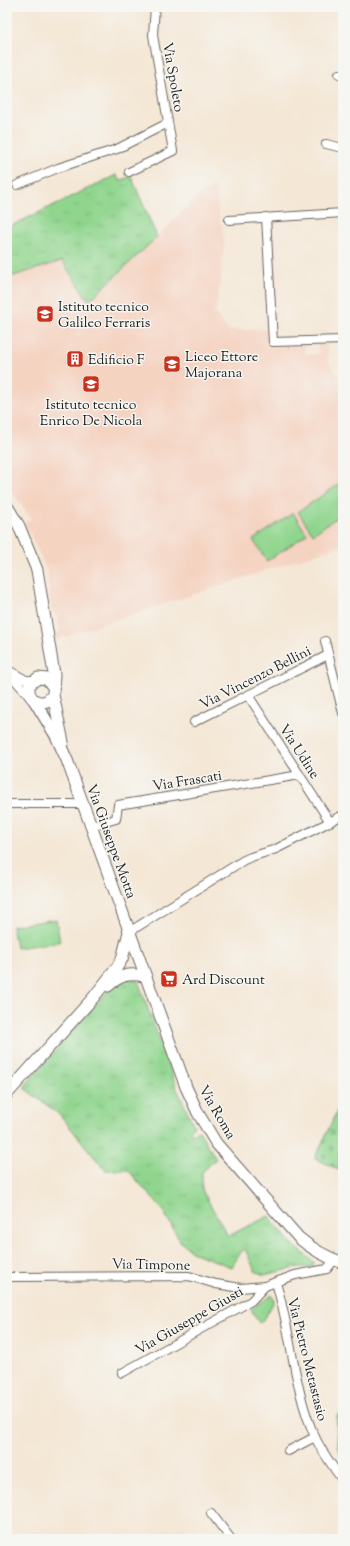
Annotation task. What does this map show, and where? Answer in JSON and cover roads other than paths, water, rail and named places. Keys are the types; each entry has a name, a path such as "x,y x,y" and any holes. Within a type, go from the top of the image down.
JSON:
{"main road":[{"path":"7,506 19,526 37,570 45,627 54,674 53,691 67,760"},
{"path":"45,627 46,664 43,672 35,679 29,688 32,699 56,736 67,760"},
{"path":"35,679 47,679 53,691"},
{"path":"32,699 43,702 47,701 53,691"},
{"name":"Via Giuseppe Motta","path":"67,760 129,932"},
{"path":"7,1094 93,998 122,959 129,932"},
{"name":"Via Roma","path":"129,932 186,1087 198,1113 216,1143 299,1238 313,1249 338,1261"},
{"path":"122,959 125,956 138,958"},
{"path":"93,998 138,958"},
{"path":"116,979 132,974 145,976"}],"street":[{"name":"Via Spoleto","path":"130,172 173,151 154,35 155,7"},
{"path":"16,185 58,168 117,149 168,123"},
{"path":"326,144 343,148"},
{"path":"229,220 343,213"},
{"path":"266,218 273,342 343,340"},
{"path":"325,640 343,713"},
{"name":"Via Vincenzo Bellini","path":"194,722 328,655"},
{"path":"7,670 26,680 35,679"},
{"path":"7,670 32,699"},
{"name":"Via Udine","path":"248,695 330,822"},
{"name":"Via Frascati","path":"91,826 116,819 118,805 300,775"},
{"path":"7,804 84,804"},
{"path":"129,932 244,860 276,849 343,815"},
{"name":"Via Timpone","path":"7,1277 189,1276 216,1284 241,1288 265,1286 295,1275 327,1269 338,1261"},
{"name":"Via Pietro Metastasio","path":"276,1283 298,1386 315,1437 343,1481"},
{"name":"Via Giuseppe Giusti","path":"122,1373 251,1301 265,1286"},
{"path":"288,1451 315,1437"},
{"path":"211,1513 231,1539"}],"place":[{"name":"Istituto tecnico Galileo Ferraris","path":"45,314"},
{"name":"Edificio F","path":"75,359"},
{"name":"Liceo Ettore Majorana","path":"172,364"},
{"name":"Istituto tecnico Enrico De Nicola","path":"91,384"},
{"name":"Ard Discount","path":"169,979"}]}
